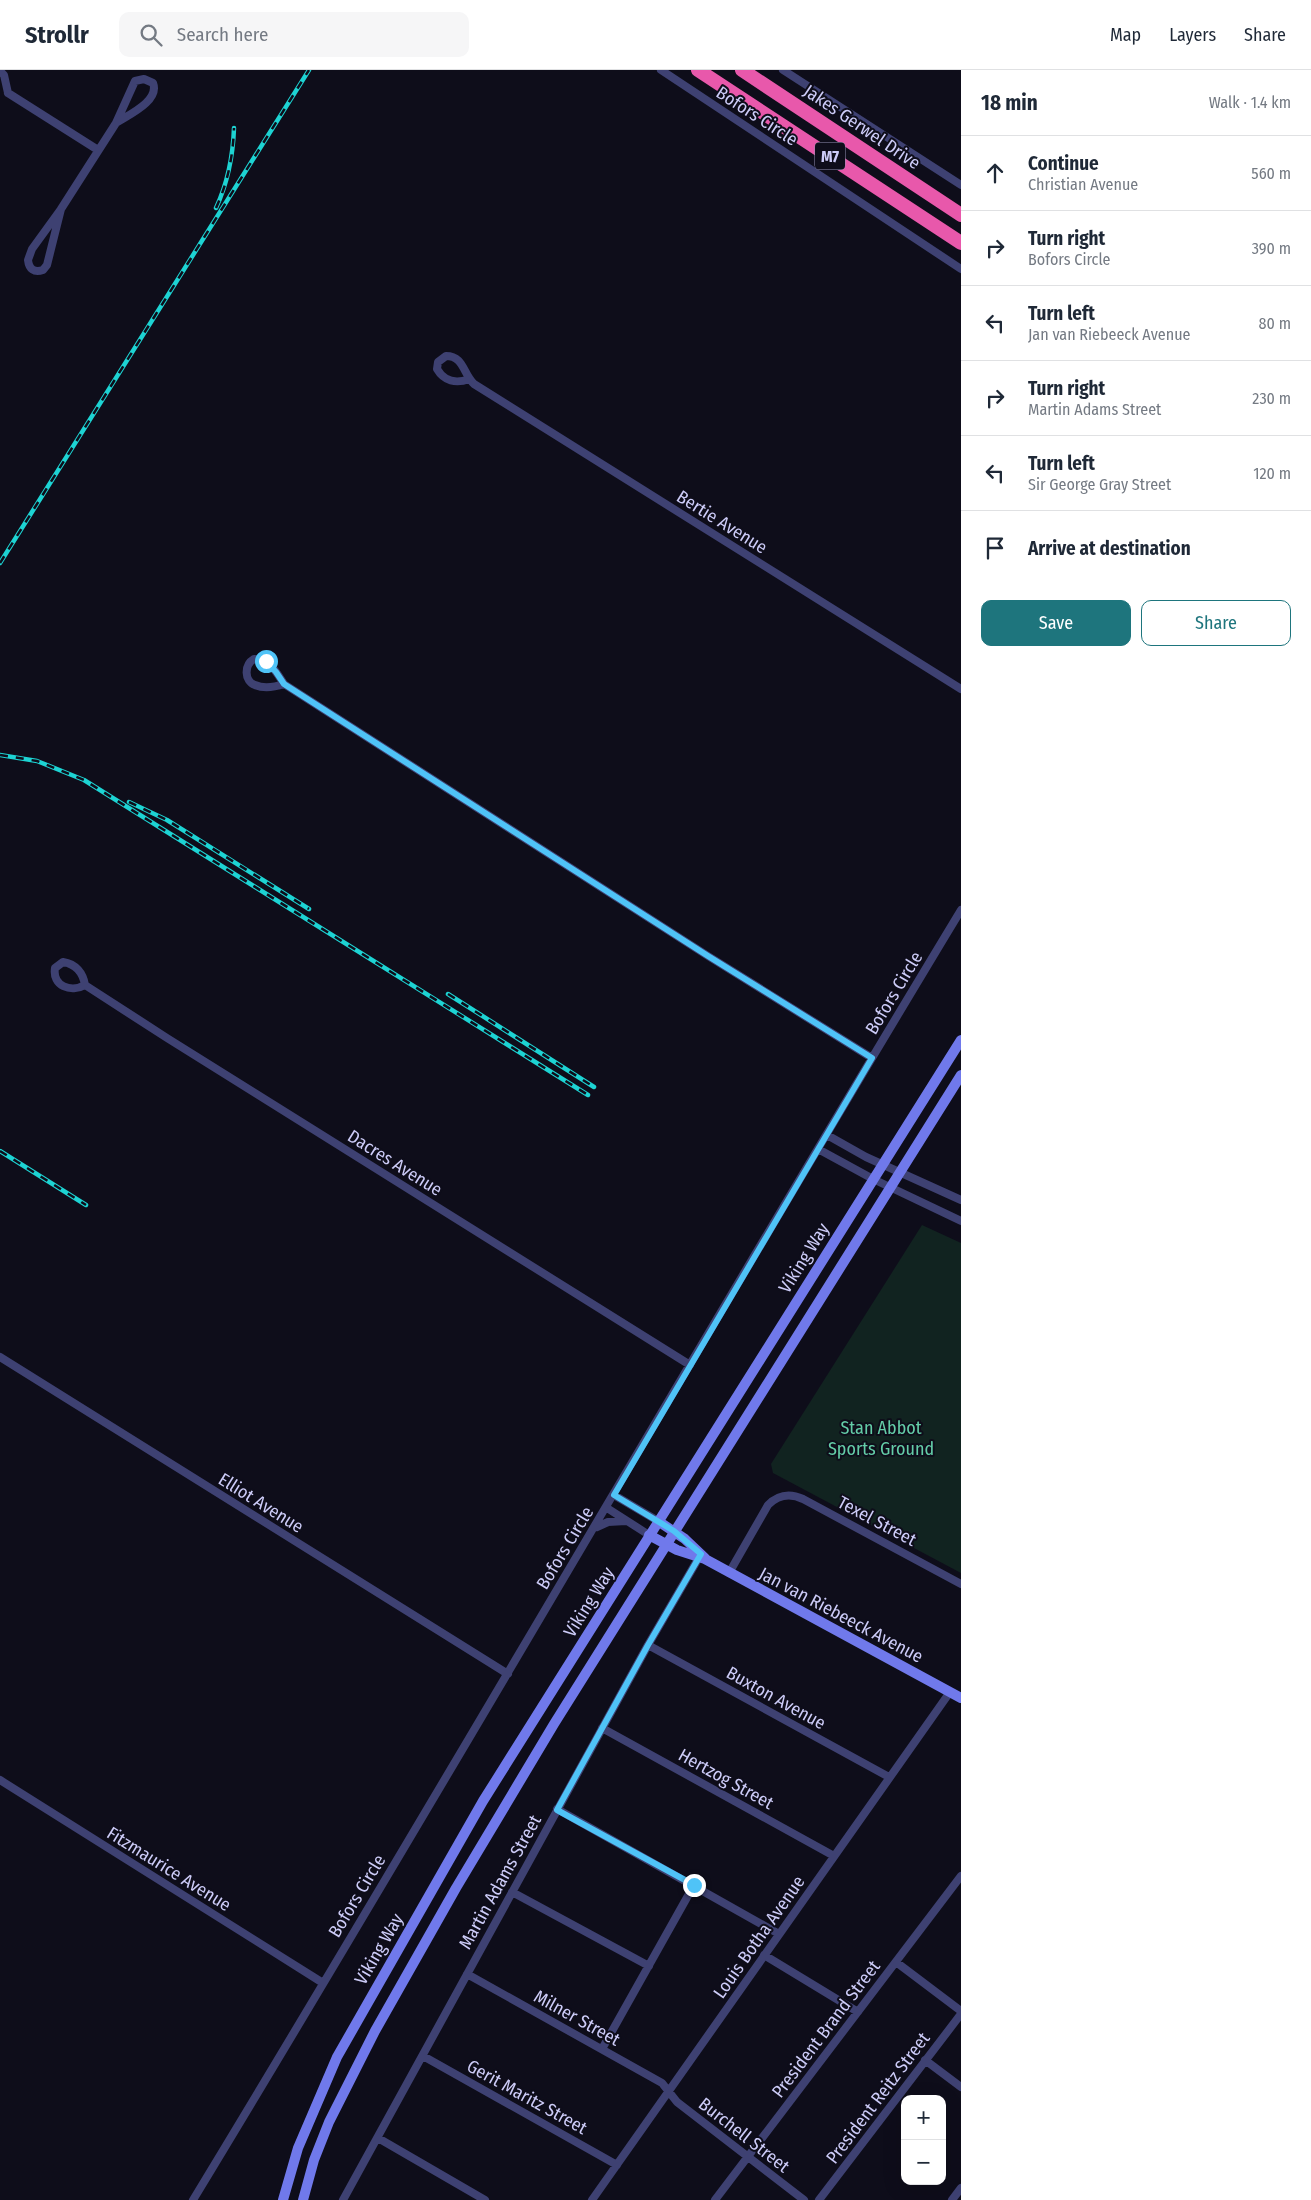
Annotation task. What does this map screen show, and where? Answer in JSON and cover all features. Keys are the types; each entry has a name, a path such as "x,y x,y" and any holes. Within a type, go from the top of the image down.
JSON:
{"highway":[{"name":"M7","path":"698,70 961,243"},
{"name":"Jakes Gerwel Drive","path":"742,70 961,215"}],"main road":[{"name":"Viking Way","path":"283,2200 298,2148 336,2057 483,1801 961,1040"},
{"name":"Viking Way","path":"303,2200 314,2160 328,2122 375,2031 456,1888 549,1732 961,1075"},
{"name":"Jan van Riebeeck Avenue","path":"658,1521 674,1531 702,1557"},
{"name":"Jan van Riebeeck Avenue","path":"650,1535 666,1544 702,1557 961,1698"}],"street":[{"name":"Bofors Circle","path":"661,70 961,269"},
{"path":"783,70 961,185"},
{"path":"0,71 4,75 4,95 98,150"},
{"path":"60,209 47,265 43,270 34,271 28,265 29,256 116,123 135,81 144,78 153,83 154,92 150,99 116,123"},
{"name":"Bertie Avenue","path":"469,379 961,689"},
{"path":"284,684 270,687 255,685 249,680 246,672 248,664 254,659 266,661 284,684 708,956 872,1058"},
{"name":"Bofors Circle","path":"193,2200 594,1530 872,1058 961,911"},
{"name":"Dacres Avenue","path":"85,985 174,1043 690,1365"},
{"path":"827,1134 882,1164 961,1200"},
{"path":"818,1150 890,1188 961,1221"},
{"name":"Elliot Avenue","path":"0,1357 508,1674"},
{"name":"Jan van Riebeeck Avenue","path":"614,1495 658,1521"},
{"name":"Texel Street","path":"729,1573 766,1508 776,1499 790,1495 803,1499 961,1584"},
{"name":"Jan van Riebeeck Avenue","path":"607,1508 650,1535"},
{"path":"594,1530 608,1522 628,1521"},
{"name":"Martin Adams Street","path":"343,2200 648,1645 702,1557"},
{"name":"Buxton Avenue","path":"648,1645 890,1778"},
{"name":"Louis Botha Avenue","path":"592,2200 950,1692"},
{"name":"Hertzog Street","path":"602,1728 834,1856"},
{"name":"Fitzmaurice Avenue","path":"0,1780 323,1983"},
{"path":"557,1810 779,1934"},
{"name":"President Brand Street","path":"715,2200 961,1876"},
{"path":"602,2049 694,1885"},
{"path":"512,1892 649,1966"},
{"path":"764,1955 858,2012"},
{"path":"896,1962 961,2012"},
{"name":"Milner Street","path":"467,1974 662,2083 668,2092"},
{"name":"President Reitz Street","path":"819,2200 961,2012"},
{"name":"Gerit Maritz Street","path":"423,2056 617,2164"},
{"path":"925,2060 961,2087"},
{"name":"Burchell Street","path":"668,2092 677,2102 804,2200"},
{"path":"378,2138 485,2200"},
{"path":"952,2200 961,2188"}],"green space":[{"name":"Stan Abbot Sports Ground","path":"922,1225 961,1243 961,1573 773,1473 771,1464"}],"railway":[{"path":"0,563 309,70"},
{"path":"216,208 229,169 234,128"},
{"path":"0,755 37,761 84,780 588,1095"},
{"path":"129,802 167,820 309,909"},
{"path":"448,994 594,1087"},
{"path":"0,1151 86,1205"}],"route":[{"path":"266,661 284,684 708,956 872,1058 614,1495 685,1538 701,1554 648,1645 557,1810 694,1885"}]}
